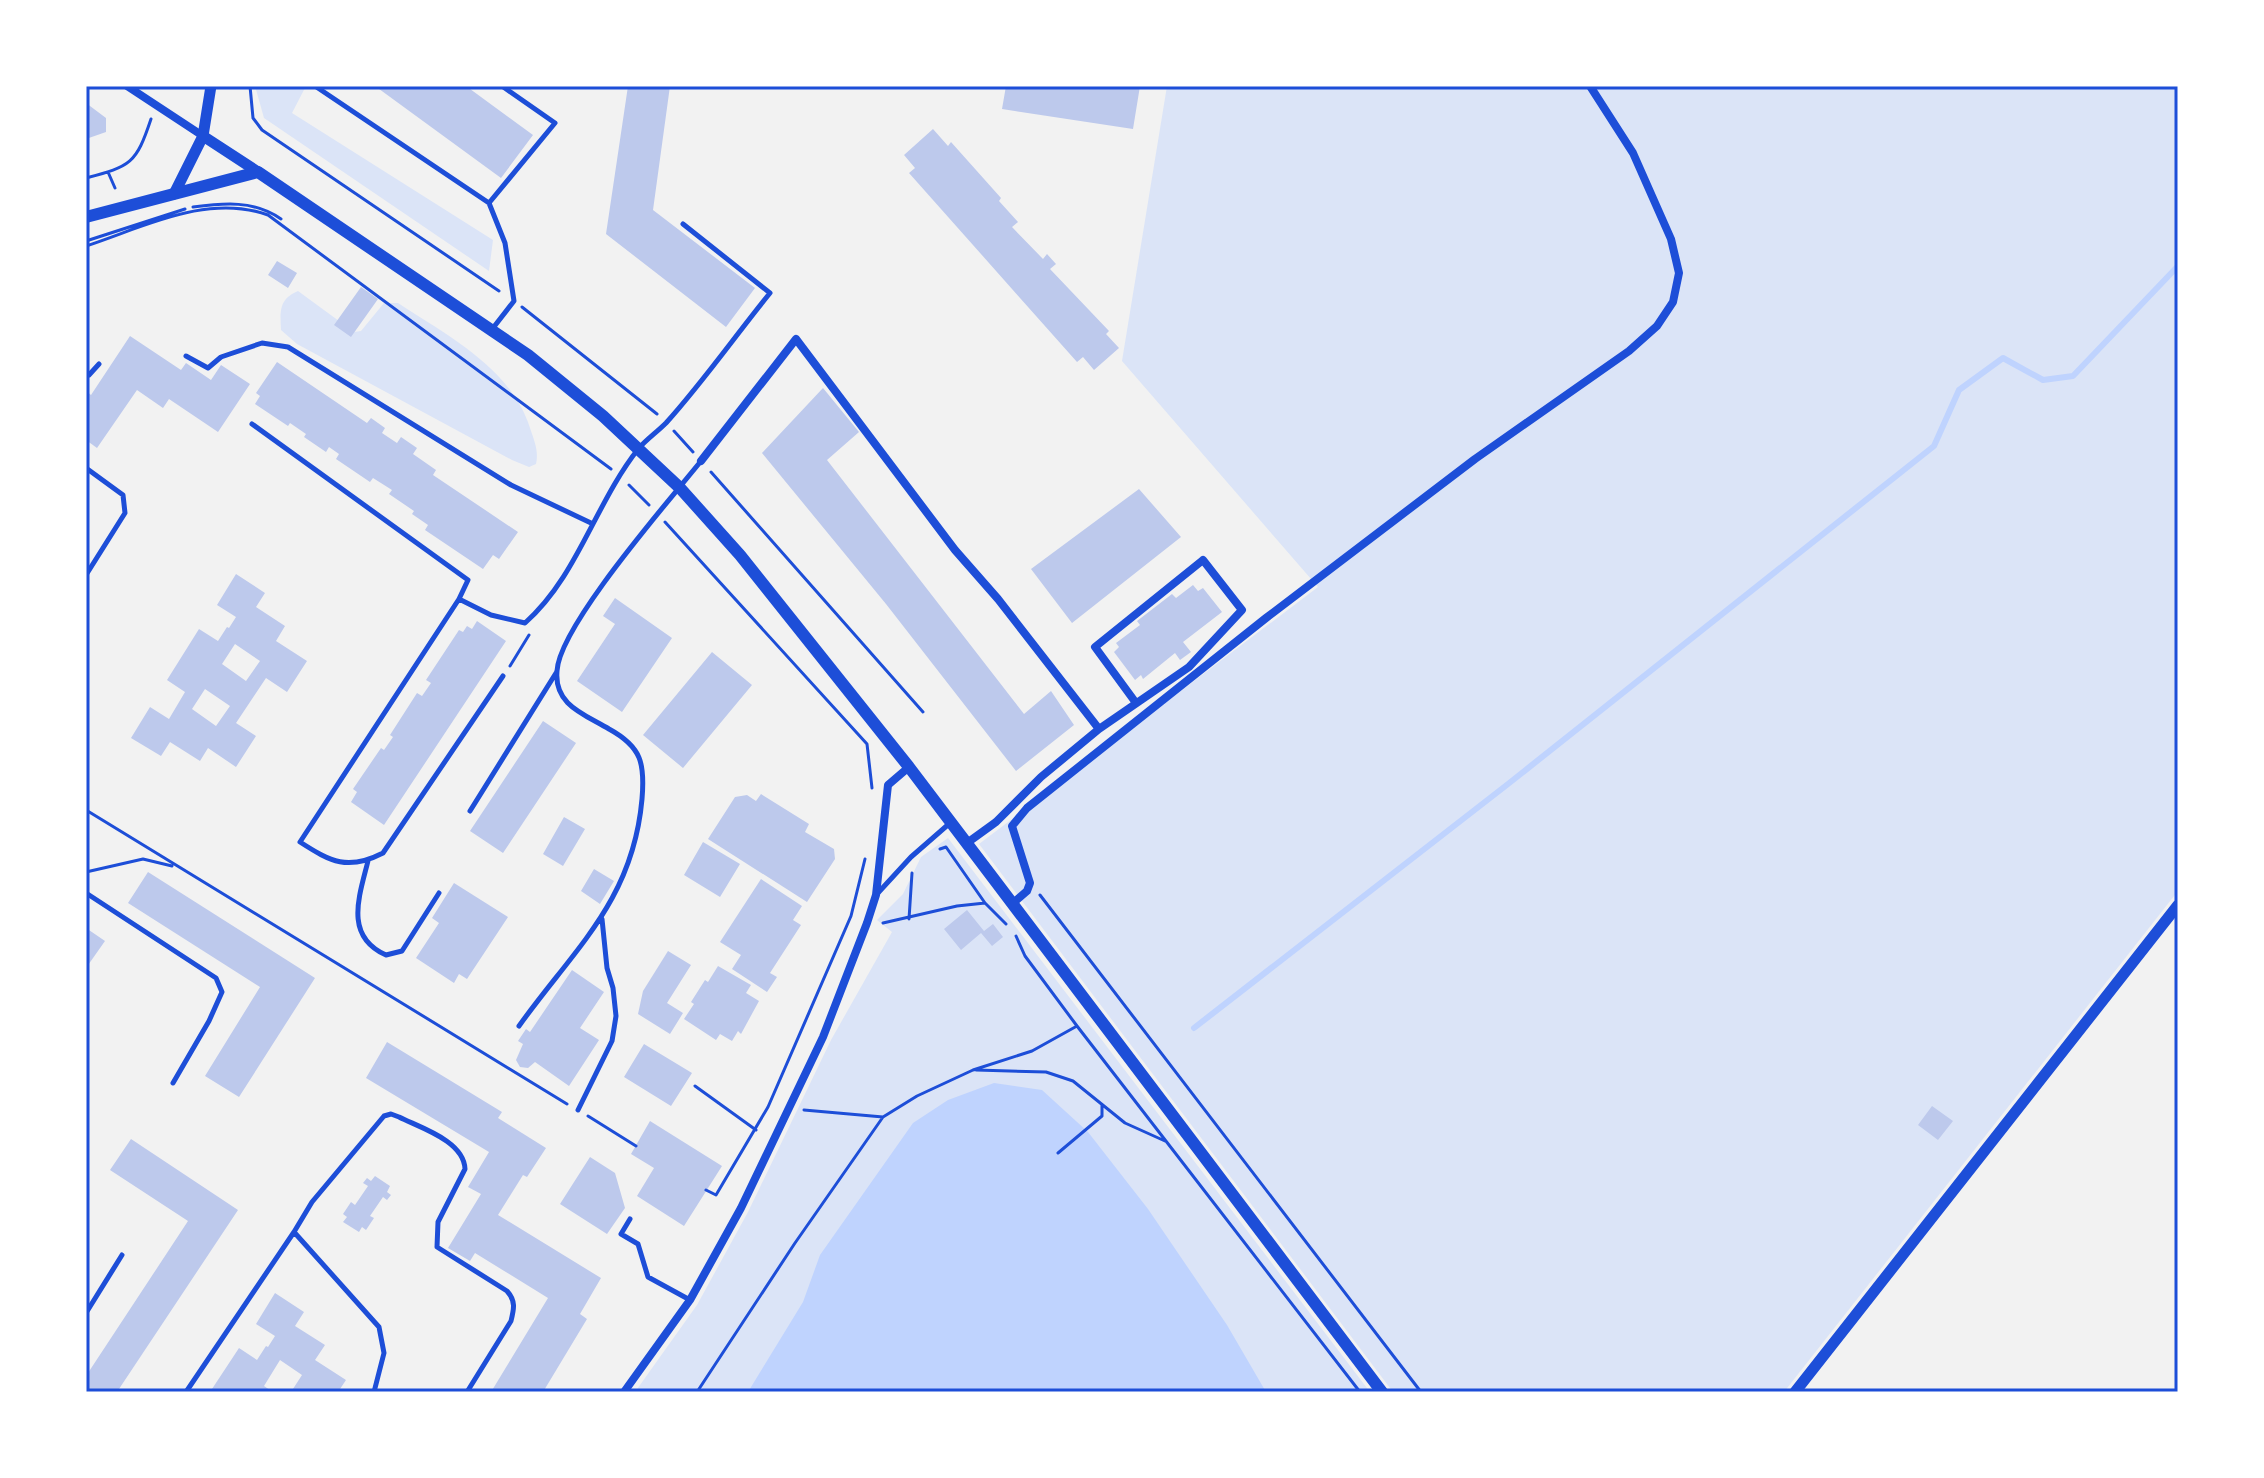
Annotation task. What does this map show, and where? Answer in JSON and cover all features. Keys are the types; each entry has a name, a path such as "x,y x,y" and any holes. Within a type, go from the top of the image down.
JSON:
{"main road":[{"path":"86,217 258,172 492,329 567,386 640,448 740,555 909,767 1382,1392"}],"street":[{"path":"127,86 258,172"},
{"path":"174,194 203,136 211,86"},
{"path":"1012,904 1027,891 1030,883 1012,826 1027,808 1278,608 1475,459 1629,351 1657,326 1673,302 1679,273 1671,239 1633,153 1590,86"},
{"path":"701,461 796,339 955,550 998,599 1099,729"},
{"path":"967,843 996,822 1041,777 1099,729 1189,667 1242,610 1203,560 1095,647 1136,703"},
{"path":"624,1392 690,1300 741,1208 823,1037 876,895 888,785 909,767"},
{"path":"1795,1392 2178,905"}],"lane":[{"path":"315,86 489,203 505,243 514,301 492,329"},
{"path":"489,203 555,123 502,86"},
{"path":"459,599 491,615 525,623 543,607 578,553 591,523 640,448 666,422 770,293 683,224"},
{"path":"186,356 208,368 221,357 262,343 288,347 511,485 591,523"},
{"path":"86,374 89,375 99,364"},
{"path":"252,424 468,580 459,599 300,842 330,861 368,861 383,853 503,676"},
{"path":"470,811 556,672 563,645 599,591 701,461"},
{"path":"86,468 123,495 125,513 86,575"},
{"path":"519,1026 602,918 619,886 640,821 643,769 634,746 612,730 575,711 563,700 557,688 556,672"},
{"path":"876,895 911,857 951,822"},
{"path":"368,861 357,907 361,934 371,948 386,955 402,951 439,893"},
{"path":"86,893 216,978 222,992 173,1083"},
{"path":"578,1110 612,1041 616,1016 602,918"},
{"path":"186,1392 312,1202 384,1116 391,1114 456,1148 464,1159 465,1169 438,1222 437,1247 507,1291 513,1298 511,1321 467,1392"},
{"path":"630,1219 621,1234 638,1244 648,1277 690,1300"},
{"path":"294,1232 379,1327 384,1353 374,1392"},
{"path":"86,1313 122,1255"}],"path":[{"path":"86,178 133,160 143,145 151,117"},
{"path":"108,172 115,188"},
{"path":"86,243 191,207 218,203 249,204 281,219"},
{"path":"86,243 219,206 251,209 268,215 621,477 867,744 873,794"},
{"path":"503,676 530,634"},
{"path":"86,810 636,1146"},
{"path":"933,852 946,847 985,903 1013,930 1025,956 1077,1026 1360,1392"},
{"path":"706,1190 716,1195 756,1130 851,916 867,849"},
{"path":"86,872 143,859 177,868"},
{"path":"909,919 912,875 916,866"},
{"path":"1030,883 1421,1392"},
{"path":"851,916 883,923 957,906 985,903"},
{"path":"697,1392 883,1117 917,1096 973,1070 1032,1051 1077,1026"},
{"path":"973,1070 1046,1072 1073,1081 1125,1123 1165,1141"},
{"path":"695,1086 756,1130"},
{"path":"1058,1153 1102,1116 1102,1104"},
{"path":"826,1112 883,1117"}],"shaded area":[{"path":"255,86 306,86 292,113 493,240 489,271 264,118"},
{"path":"1167,86 2178,86 2178,891 1784,1392 1393,1392 979,844 1318,587 1122,361"},
{"path":"298,291 354,332 361,331 384,303 398,303 457,341 493,371 521,407 536,446 536,464 529,467 512,460 297,344 281,330 281,317 284,302"},
{"path":"948,838 1370,1392 635,1392 697,1305 748,1212 831,1040 892,932 877,920 903,894 921,857"}],"water":[{"path":"994,1083 1042,1090 1088,1132 1148,1209 1227,1325 1266,1392 748,1392 803,1302 820,1255 913,1123 948,1100"}],"building":[{"path":"375,86 466,86 533,135 501,178"},
{"path":"628,86 670,86 653,210 755,288 726,327 606,234"},
{"path":"1006,86 1140,86 1133,129 1002,109"},
{"path":"86,103 106,118 106,132 86,139"},
{"path":"933,129 948,146 951,142 1001,198 999,201 1018,222 1012,227 1043,259 1047,254 1056,264 1050,269 1109,331 1106,334 1119,348 1094,370 1083,357 1077,362 909,173 915,168 904,155"},
{"path":"277,261 297,273 288,288 268,275"},
{"path":"361,287 378,299 351,337 334,325"},
{"path":"130,336 181,370 186,363 211,380 221,365 250,384 218,432 169,399 163,408 137,390 97,448 86,440 86,391 91,395"},
{"path":"277,362 367,423 371,418 385,428 382,433 397,443 401,437 417,448 413,454 436,470 433,475 518,532 499,559 493,555 483,569 425,530 428,525 389,494 392,490 373,478 370,482 336,459 339,454 329,447 326,452 290,423 288,426 255,404 260,396 256,393"},
{"path":"823,388 859,432 827,460 1024,714 1051,691 1074,725 1016,771 886,604 762,453"},
{"path":"1139,489 1181,537 1072,623 1031,569"},
{"path":"236,574 265,593 256,607 285,626 276,641 307,661 287,692 266,678 236,723 256,736 236,767 208,748 200,761 170,742 161,756 131,738 150,707 169,719 185,692 167,680 199,629 218,641 229,628 236,617 217,605","holes":["235,644 260,661 246,681 222,664","205,689 230,706 216,726 192,709"]},
{"path":"1193,585 1198,591 1203,588 1222,612 1183,642 1191,652 1180,660 1175,653 1143,679 1141,675 1135,680 1114,652 1119,647 1116,643 1140,625 1137,621 1172,594 1176,598"},
{"path":"615,598 672,638 622,712 577,681 615,624 603,616"},
{"path":"477,621 506,641 384,825 351,802 357,792 353,789 381,748 384,750 393,737 390,735 417,693 422,696 431,683 426,680 459,630 463,632 467,626 472,629"},
{"path":"712,652 752,685 683,768 643,735"},
{"path":"543,721 576,743 503,853 470,831"},
{"path":"761,794 809,824 805,832 834,849 835,859 807,902 708,839 735,797 747,795 756,801"},
{"path":"564,817 585,829 563,866 543,854"},
{"path":"703,842 740,864 720,897 684,875"},
{"path":"594,869 614,881 600,904 581,891"},
{"path":"148,872 315,978 239,1097 205,1076 260,987 128,903"},
{"path":"761,879 802,906 793,920 801,925 770,973 777,977 767,992 732,969 741,955 720,942"},
{"path":"454,883 508,917 467,979 459,974 454,983 416,958 439,923 432,918"},
{"path":"967,910 984,931 993,924 1003,937 992,946 981,933 961,950 944,929"},
{"path":"86,928 105,941 86,968"},
{"path":"668,951 691,965 667,1003 683,1013 670,1034 638,1014 643,991"},
{"path":"718,966 751,985 746,993 759,1001 741,1034 738,1031 732,1041 720,1034 716,1040 684,1019 705,980 708,982"},
{"path":"572,970 604,992 580,1028 599,1040 569,1086 535,1062 528,1068 520,1067 516,1060 523,1044 518,1041 526,1029 530,1032"},
{"path":"387,1042 502,1112 498,1118 546,1148 527,1177 523,1175 498,1215 601,1278 580,1314 587,1319 543,1392 491,1392 548,1298 475,1253 470,1261 448,1248 481,1194 468,1187 489,1152 366,1078"},
{"path":"644,1044 692,1073 671,1106 624,1077"},
{"path":"1932,1106 1953,1121 1938,1140 1918,1125"},
{"path":"650,1121 722,1166 684,1226 637,1196 654,1168 631,1154"},
{"path":"131,1139 238,1210 117,1392 86,1392 86,1376 188,1221 110,1170"},
{"path":"590,1157 615,1173 625,1208 607,1234 560,1204"},
{"path":"375,1176 390,1186 387,1192 391,1195 387,1200 383,1197 370,1216 374,1218 366,1230 362,1227 359,1232 343,1222 347,1217 343,1214 351,1202 355,1205 368,1186 363,1183 367,1178 371,1181"},
{"path":"275,1293 304,1312 295,1326 325,1345 315,1360 346,1380 338,1392 291,1392 302,1375 280,1360 264,1386 273,1392 210,1392 239,1348 257,1360 268,1347 275,1336 256,1324"}],"waterway":[{"path":"1194,1028 1934,446 1959,390 2003,358 2043,380 2073,376 2178,266"}]}
